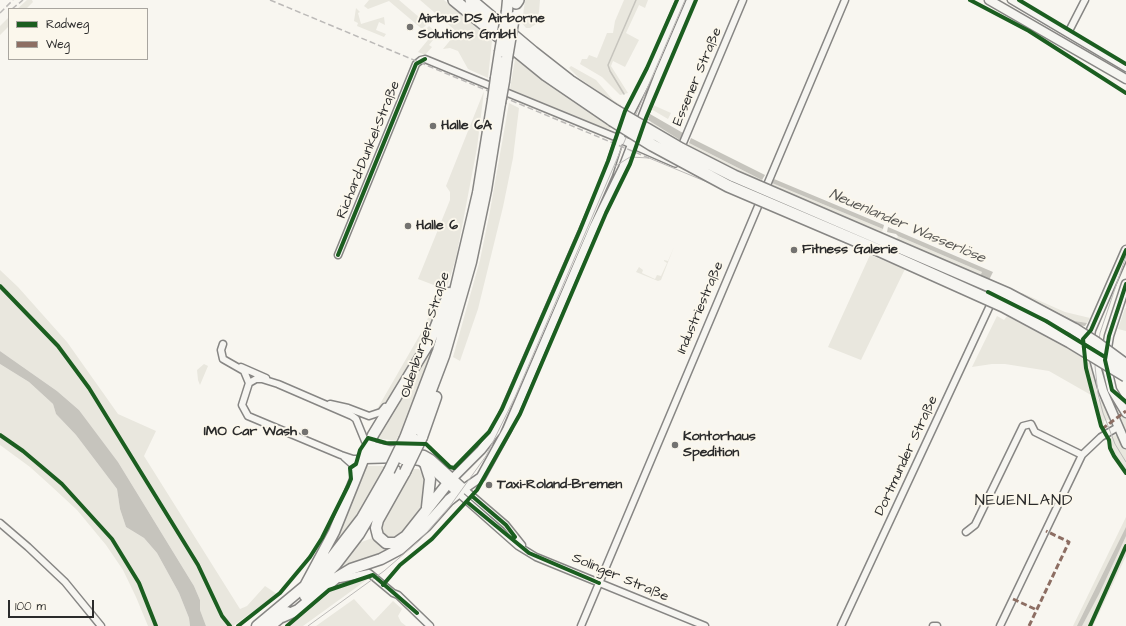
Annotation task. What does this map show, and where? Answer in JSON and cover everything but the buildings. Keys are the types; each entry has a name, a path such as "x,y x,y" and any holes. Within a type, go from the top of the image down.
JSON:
{"highway":[{"path":"454,0 546,75 614,115 734,176 1008,294 1064,323 1096,343 1126,365"},
{"path":"471,0 540,57 652,145 728,186 1003,306 1070,342 1126,376"},
{"name":"Oldenburger Straße","path":"413,437 458,280 478,193 496,102 510,14 515,1"},
{"name":"Oldenburger Straße","path":"270,626 307,595 348,550 370,518 397,472 450,355 450,336 471,262 481,215 496,102"},
{"path":"305,586 334,532 367,452 384,416 430,341 449,293 458,280"},
{"path":"413,437 378,520 376,528 378,536 386,543 396,543 401,541 451,481"},
{"path":"425,464 430,479 428,507"},
{"name":"Oldenburger Straße","path":"257,626 305,586 332,557 397,472"},
{"path":"282,617 298,610 336,578 352,569 381,559 400,549 426,526 449,500 461,491"}],"main road":[{"path":"451,481 482,450 496,431 608,174 626,119 649,75 681,0"},
{"path":"461,491 481,477 507,430 594,227 623,168 690,0"},
{"path":"989,0 1125,79"},
{"path":"1126,250 1091,330 1089,347 1103,391 1126,444"},
{"path":"1126,284 1109,336 1105,357 1106,372 1112,390 1126,414"},
{"path":"367,452 384,452 394,450 424,455 431,459 451,481"},
{"path":"367,452 420,461 451,481"},
{"name":"Solinger Straße","path":"451,481 461,491"}],"street":[{"name":"Essener Straße","path":"674,162 687,136 743,0"},
{"name":"Industriestraße","path":"581,626 844,0"},
{"path":"1068,33 1085,0"},
{"path":"1014,1 1126,68"},
{"name":"Richard-Dunkel-Straße","path":"338,255 416,64 421,60 425,59 620,139"},
{"path":"620,139 631,145 687,167 700,166 761,195 995,296 1046,321 1105,357"},
{"name":"Dortmunder Straße","path":"841,626 995,296"},
{"path":"223,344 221,350 223,359 235,366 244,371 249,383 242,405 248,416 353,459 367,452 359,426 352,416 327,404 235,366"},
{"path":"249,383 256,379 262,379 278,384"},
{"path":"327,404 348,408 369,416 381,412 394,394 402,388"},
{"path":"966,532 975,525 1023,426 1031,424 1034,432 1082,455"},
{"path":"1000,626 1082,455 1105,434 1118,427"},
{"path":"341,455 353,465 357,477"},
{"name":"Solinger Straße","path":"461,491 518,546 536,557 705,626"},
{"path":"0,523 60,578 101,626"},
{"path":"336,578 340,579 369,574 393,593 398,595 430,626"}],"shaded area":[{"path":"27,0 32,0 33,2 27,8 18,8"},
{"path":"369,0 399,0 427,24 422,29 389,1 368,9 364,6"},
{"path":"420,0 444,0 492,41 488,78 468,69 458,51 450,48 443,49 457,32"},
{"path":"525,0 540,0 536,24 530,28 526,28 522,23"},
{"path":"624,0 648,0 645,8 639,5 626,33 639,40 625,67 613,61 611,66 628,93 620,95 602,77 580,64 582,59 587,59 589,55 597,58 607,33 613,33 615,21"},
{"path":"356,8 360,12 358,13 361,24 384,17 385,25 379,22 376,30 386,34 384,37 357,26 358,23 354,21"},
{"path":"8,18 8,27 0,35 0,26"},
{"path":"429,26 438,34 429,45 432,47 425,55 418,52 432,35 426,29"},
{"path":"515,59 545,82 611,127 610,129 604,128 510,89"},
{"path":"571,66 596,80 613,100 621,105 620,107 579,78 569,68"},
{"path":"484,91 477,148 456,258 444,297 431,329 387,402 376,411 425,326 439,287 418,279 450,200 450,192 446,186"},
{"path":"509,103 519,108 513,158 503,207 478,309 460,361 453,357 480,260"},
{"path":"653,105 671,113 668,119 651,109"},
{"path":"650,114 683,133 680,140 648,120"},
{"path":"651,122 680,140 680,142 649,125"},
{"path":"691,138 765,175 762,180 689,143"},
{"path":"689,143 762,180 761,182 691,149 688,146"},
{"path":"774,179 884,225 883,229 772,183"},
{"path":"772,183 883,229 882,232 771,187"},
{"path":"888,227 993,272 989,280 978,280 982,272 896,234 887,232"},
{"path":"898,236 982,272 980,276 896,241"},
{"path":"674,247 661,280 658,281 636,272 639,267 643,270 642,273 655,279 657,275 661,276 667,263 664,260 668,261"},
{"path":"870,255 905,269 861,360 828,347"},
{"path":"0,270 18,287 67,342 118,414 156,431 144,456 240,609 247,606 265,586 277,594 233,626 206,626 200,610 200,600 194,586 118,462 79,410 57,391 0,351"},
{"path":"1017,293 1022,293 1065,312 1090,318 1087,323 1075,321"},
{"path":"1017,293 1075,321 1087,323 1085,326 1076,325"},
{"path":"1126,308 1126,331 1118,329"},
{"path":"997,316 1004,320 1007,316 1083,357 1091,395 1049,371 1005,364 972,367"},
{"path":"435,338 437,338 399,441 374,438"},
{"path":"0,351 57,391 79,410 118,462 194,586 200,600 200,610 206,626 190,626 189,618 179,593 157,553 144,538 126,527 120,509 117,489 76,435 56,414 53,404 29,382 0,364"},
{"path":"1087,362 1091,364 1094,372 1098,400 1103,400 1111,419 1104,421 1104,424 1102,425"},
{"path":"0,364 29,382 53,404 56,414 76,435 117,489 120,509 126,527 144,538 157,553 179,593 189,618 190,626 148,626 123,570 106,545 77,510 30,467 0,445"},
{"path":"204,364 208,366 200,385 197,370"},
{"path":"1100,372 1102,372 1108,390 1126,418 1126,437"},
{"path":"1116,435 1126,449 1126,471 1112,449 1109,437"},
{"path":"365,466 387,466 352,525 328,555 325,555"},
{"path":"412,469 419,469 424,478 426,496 422,510 396,538 388,537 382,532 381,527 383,520"},
{"path":"1126,517 1126,556 1093,626 1073,626"},
{"path":"1126,527 1126,536 1099,594 1082,626 1077,626"},
{"path":"375,537 403,543 336,575 334,573 359,543"},
{"path":"368,579 303,626 290,626 331,591"},
{"path":"354,599 374,621 393,601 402,609 398,616 401,622 406,626 316,626"}],"waterway":[{"name":"Neuenlander Wasserlöse","path":"624,94 608,65 636,0"}],"tram line":[{"path":"308,626 384,571 420,540 450,506 486,456 515,397 685,0"},
{"path":"614,167 630,157 649,158 1009,307 1095,356 1126,369"},
{"path":"1126,256 1100,333 1095,366 1098,394 1103,413 1115,444 1126,462"}],"railway":[{"path":"0,13 13,0"},
{"path":"13,8 23,0"},
{"path":"270,0 649,158"}],"marked path":[{"path":"1102,429 1126,411"},
{"path":"1029,626 1069,542 1046,531"},
{"path":"1013,599 1037,610"}],"cycle path":[{"path":"238,626 280,593 310,557 322,538 348,486 351,479 350,468 356,464 360,450 368,438 386,443 426,444 450,467 454,468 489,432 502,409 580,230 608,161 625,111 647,68 677,0"},
{"path":"383,585 400,565 432,539 477,490 520,414 606,213 630,164 646,118 696,0"},
{"path":"970,0 1029,31 1126,93"},
{"path":"1019,0 1126,64"},
{"path":"338,255 416,64 425,59"},
{"path":"1126,250 1091,330 1083,339 1086,368 1101,426 1109,440 1110,448 1114,456 1126,473"},
{"path":"1126,284 1109,336 1105,360 1112,390 1126,402"},
{"path":"0,286 58,346 89,388 198,565 222,616 230,626"},
{"path":"988,292 1046,321 1105,357"},
{"path":"0,435 23,451 62,484 112,539 139,583 156,626"},
{"path":"472,496 506,525 515,537"},
{"path":"467,502 529,553 599,583"},
{"path":"1090,626 1126,546"},
{"path":"287,626 329,590 373,575 417,613"}],"place":[{"name":"Airbus DS Airborne Solutions GmbH","path":"410,27"},
{"name":"Halle 6A","path":"433,126"},
{"name":"Halle 6","path":"408,226"},
{"name":"Fitness Galerie","path":"794,250"},
{"name":"IMO Car Wash","path":"305,432"},
{"name":"Kontorhaus Spedition","path":"675,445"},
{"name":"Taxi-Roland-Bremen","path":"489,485"}],"district":[{"name":"NEUENLAND","path":"1024,502"}]}
